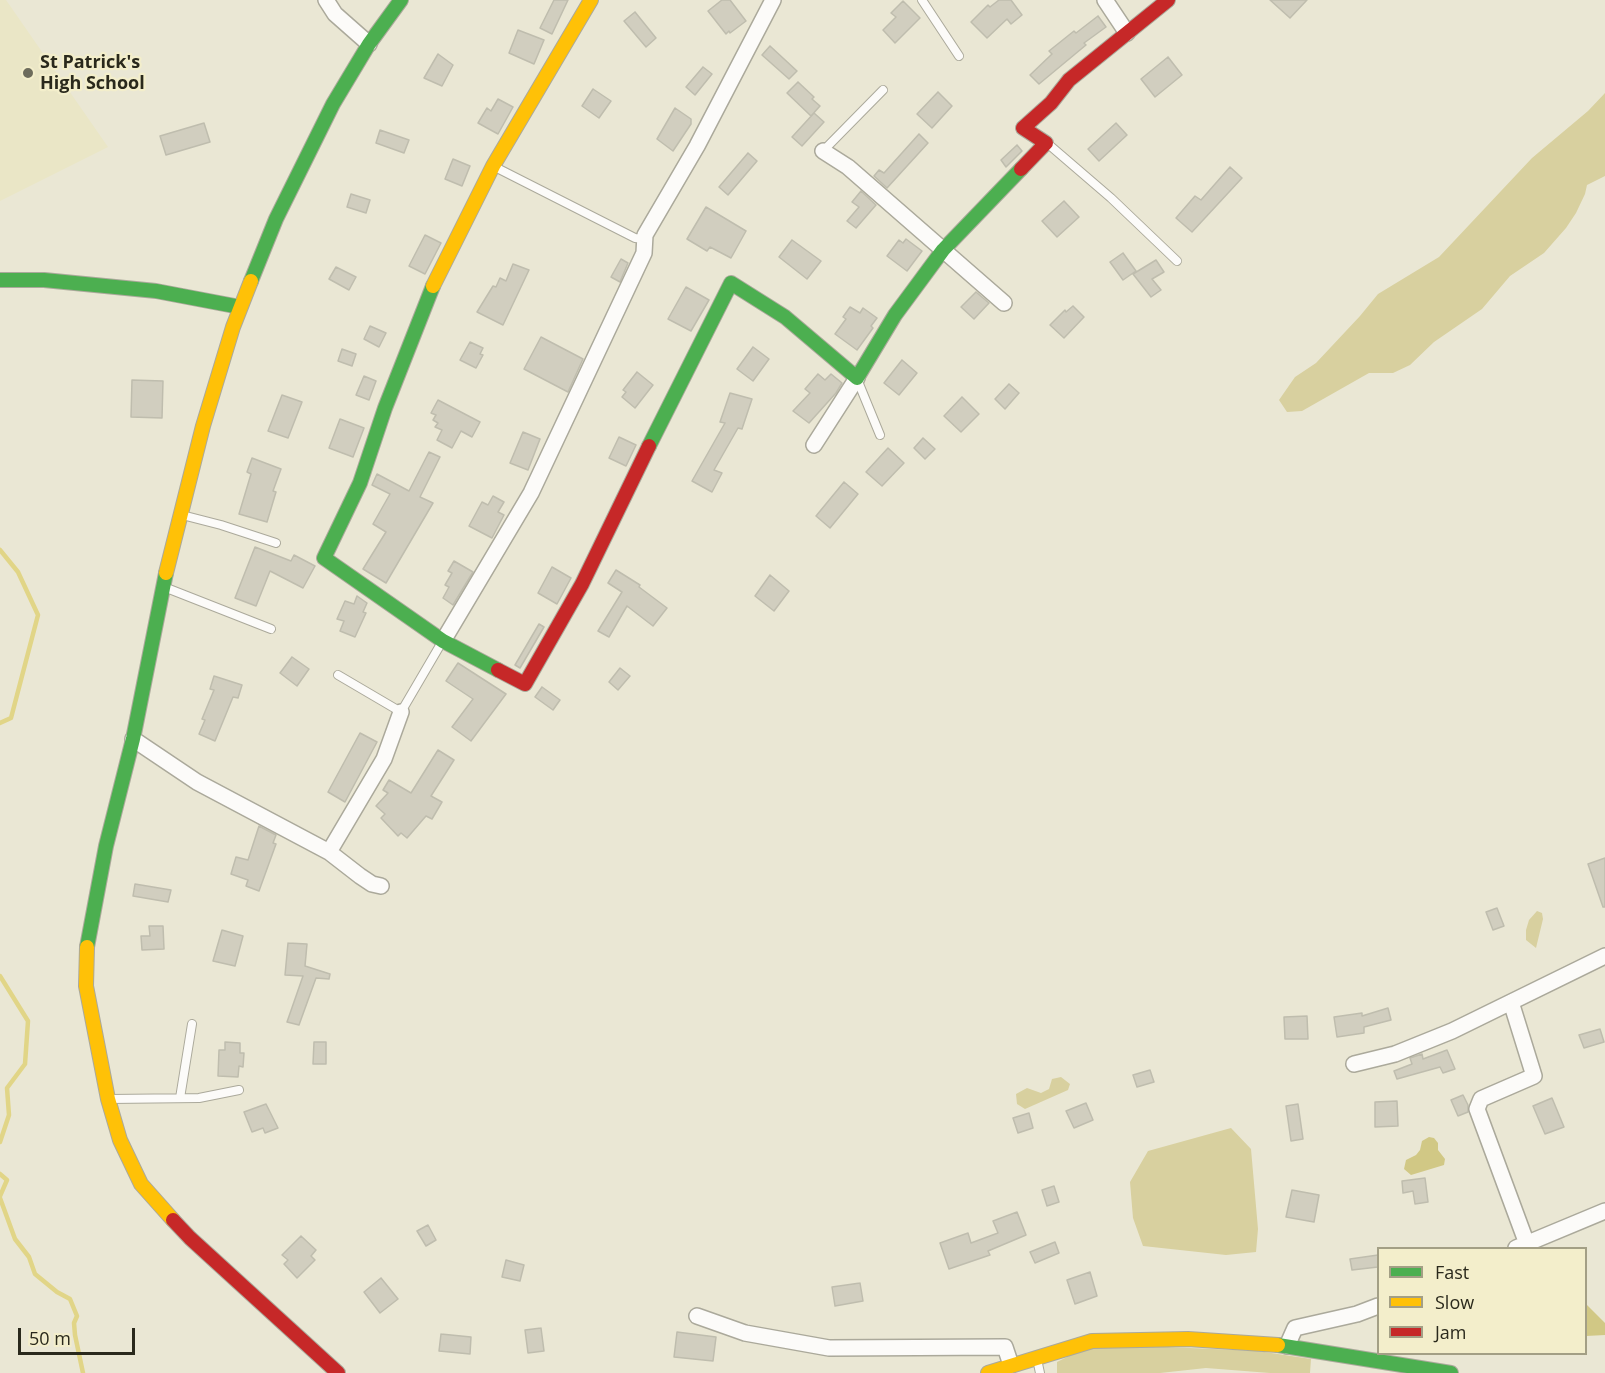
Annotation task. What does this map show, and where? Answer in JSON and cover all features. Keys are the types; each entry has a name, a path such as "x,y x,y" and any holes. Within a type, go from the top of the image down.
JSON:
{"street":[{"path":"326,0 335,14 369,44"},
{"path":"338,1373 190,1238 141,1184 120,1140 108,1099 86,986 87,949 106,846 133,739 163,586 203,426 240,307 276,219 333,104 369,44 401,0"},
{"path":"591,0 493,166 430,291 385,408 360,483 324,558 443,641 525,684 582,584 730,283 785,317 856,378"},
{"path":"443,641 531,493 644,253 645,235 697,146 773,0"},
{"path":"1105,0 1127,33"},
{"path":"814,445 895,315 943,250 1046,143 1023,128 1051,103 1069,80 1168,0"},
{"path":"823,151 848,167 1004,303"},
{"path":"0,280 44,280 145,289 240,307"},
{"path":"329,852 384,759 401,712"},
{"path":"133,739 197,782 329,852 372,884 381,886"},
{"path":"1354,1064 1404,1050 1452,1031 1605,956"},
{"path":"1511,1002 1534,1076 1481,1099 1477,1110 1522,1246 1605,1211"},
{"path":"1287,1346 1295,1328 1357,1314 1377,1306"},
{"path":"697,1316 745,1333 829,1348 1005,1347 1011,1365"},
{"path":"988,1373 1092,1341 1188,1339 1287,1346 1451,1373"}],"lane":[{"path":"922,0 959,56"},
{"path":"823,151 883,90"},
{"path":"1046,143 1111,198 1177,261"},
{"path":"493,166 635,238 645,238"},
{"path":"856,378 880,435"},
{"path":"182,515 276,543"},
{"path":"163,586 271,629"},
{"path":"338,675 401,712 443,641"},
{"path":"180,1098 192,1024"},
{"path":"108,1099 199,1098 239,1090"},
{"path":"1037,1358 1040,1373"}],"shaded area":[{"name":"St Patrick's High School","path":"0,0 6,0 108,147 0,201"},
{"path":"1605,93 1605,176 1587,185 1576,213 1544,253 1510,276 1482,309 1434,342 1410,365 1393,373 1369,373 1302,411 1287,412 1279,400 1295,377 1316,363 1378,294 1439,257 1532,158 1588,111"},
{"path":"1537,911 1542,913 1543,919 1536,948 1526,940 1526,930 1529,920"},
{"path":"1061,1077 1070,1084 1068,1090 1025,1109 1017,1104 1016,1094 1027,1088 1041,1093 1049,1089 1052,1079"},
{"path":"1231,1128 1251,1149 1258,1229 1256,1252 1226,1255 1143,1246 1133,1218 1130,1182 1148,1151"},
{"path":"1429,1137 1434,1138 1438,1143 1438,1150 1445,1159 1444,1165 1411,1175 1404,1169 1406,1160 1416,1155 1422,1141"},
{"path":"1587,1305 1605,1323 1605,1335 1587,1336"},
{"path":"1145,1346 1258,1351 1311,1359 1310,1373 1270,1373 1206,1368 1160,1373 1057,1373 1057,1362 1085,1348"}],"building":[{"path":"554,0 568,0 552,34 540,28"},
{"path":"722,0 730,0 746,21 726,34 708,11"},
{"path":"999,0 1011,0 1022,15 1011,24 1007,19 987,38 971,22 988,5 990,7"},
{"path":"1270,0 1307,0 1290,18"},
{"path":"903,1 920,18 895,43 883,30 896,17 891,13"},
{"path":"635,12 656,38 646,47 624,21"},
{"path":"1098,16 1106,27 1084,43 1086,45 1039,84 1030,75 1052,54 1049,51"},
{"path":"518,30 544,40 534,64 509,53"},
{"path":"770,46 797,71 789,79 762,55"},
{"path":"438,54 453,65 442,86 424,78"},
{"path":"1168,57 1182,75 1155,97 1141,79"},
{"path":"703,67 712,74 695,95 686,87"},
{"path":"798,82 820,106 811,116 787,93"},
{"path":"593,89 611,101 599,118 582,106"},
{"path":"938,92 952,106 932,128 917,114"},
{"path":"498,99 513,107 498,134 478,123 487,108 491,111"},
{"path":"675,108 691,119 691,124 673,151 657,139"},
{"path":"814,113 824,122 802,146 792,137"},
{"path":"204,123 210,142 166,155 160,136"},
{"path":"1116,123 1127,135 1099,161 1088,149"},
{"path":"380,130 409,140 404,153 376,143"},
{"path":"919,134 928,143 887,188 874,176 879,170 884,173"},
{"path":"1017,145 1022,151 1006,167 1001,160"},
{"path":"748,153 757,161 728,195 719,187"},
{"path":"453,159 470,166 462,186 445,179"},
{"path":"1230,167 1242,178 1192,232 1176,218 1195,196 1201,200"},
{"path":"861,191 876,205 856,228 847,221 859,207 852,202"},
{"path":"351,194 370,200 366,213 347,207"},
{"path":"1064,201 1079,217 1057,237 1042,221"},
{"path":"706,207 746,231 731,258 710,247 707,251 687,239"},
{"path":"425,235 441,243 425,274 409,266"},
{"path":"906,239 922,251 907,271 887,256 899,240 903,243"},
{"path":"792,240 821,261 807,279 779,257"},
{"path":"1123,253 1136,271 1123,280 1110,262"},
{"path":"621,259 628,263 620,282 611,277"},
{"path":"1156,260 1164,272 1152,279 1161,290 1151,297 1133,274"},
{"path":"513,264 529,270 503,325 477,312 500,278 506,281"},
{"path":"336,267 356,277 349,290 329,279"},
{"path":"686,287 709,300 691,331 668,319"},
{"path":"976,292 989,303 974,319 961,307"},
{"path":"1073,306 1084,317 1064,338 1050,325 1065,310 1066,312"},
{"path":"850,307 860,313 863,308 877,318 871,326 873,328 857,350 835,334 846,319 843,317"},
{"path":"370,326 386,333 379,347 364,339"},
{"path":"541,337 583,359 568,392 524,369"},
{"path":"470,342 483,348 480,354 483,355 476,368 460,360"},
{"path":"753,347 769,359 753,381 737,369"},
{"path":"342,349 356,354 352,366 338,361"},
{"path":"902,360 917,373 899,395 884,383"},
{"path":"637,372 653,385 635,408 622,397 626,392 623,390"},
{"path":"818,374 825,380 831,374 842,383 809,423 793,411 810,393 805,389"},
{"path":"364,376 376,381 369,400 356,395"},
{"path":"132,380 163,381 162,418 131,417"},
{"path":"1009,384 1019,393 1005,409 995,399"},
{"path":"730,393 752,399 742,429 738,428 714,470 722,473 712,492 692,481 725,423 720,422"},
{"path":"282,395 302,402 288,438 268,431"},
{"path":"962,397 979,414 961,432 944,416"},
{"path":"438,400 480,422 472,437 461,431 452,448 437,440 442,430 435,427 438,423 433,420 436,415 431,413"},
{"path":"340,419 364,428 353,457 329,448"},
{"path":"523,432 540,439 528,470 510,463"},
{"path":"619,437 636,445 626,466 609,458"},
{"path":"923,438 935,449 925,459 914,448"},
{"path":"888,448 904,463 882,486 866,472"},
{"path":"429,452 440,457 420,497 433,503 386,583 363,569 386,532 373,524 390,494 372,485 377,474 409,491"},
{"path":"252,458 281,469 273,491 276,492 267,522 239,514 251,474 247,472"},
{"path":"844,482 858,494 830,528 816,516"},
{"path":"493,496 504,502 498,512 504,515 492,538 469,526 482,502 488,505"},
{"path":"255,547 291,561 294,555 315,566 303,588 270,571 256,606 235,598"},
{"path":"454,561 473,572 453,605 443,598 449,587 445,585 452,573 448,571"},
{"path":"552,567 571,578 557,604 538,593"},
{"path":"616,570 640,585 639,587 667,608 653,626 627,606 609,637 598,631 622,592 608,583"},
{"path":"770,575 789,591 774,611 755,596"},
{"path":"357,596 367,603 363,612 366,613 355,637 340,631 344,621 337,619 345,601 354,604"},
{"path":"539,624 544,627 520,668 515,665"},
{"path":"292,657 309,669 297,686 280,673"},
{"path":"458,663 506,694 471,741 452,727 473,699 446,681"},
{"path":"620,668 630,676 618,690 609,682"},
{"path":"214,676 242,685 238,698 233,697 215,741 199,734 205,720 202,719 214,690 210,689"},
{"path":"542,687 560,700 553,710 535,697"},
{"path":"360,733 377,742 345,802 328,792"},
{"path":"438,750 454,760 431,796 442,802 432,819 426,816 407,838 401,833 398,836 381,818 385,814 376,806 388,793 383,790 389,780 411,793"},
{"path":"259,826 276,835 273,843 276,844 259,891 246,886 248,880 231,874 236,857 248,860"},
{"path":"1605,858 1605,907 1603,907 1588,864"},
{"path":"135,884 171,890 168,902 133,896"},
{"path":"1497,908 1504,926 1493,930 1486,912"},
{"path":"149,926 163,926 164,949 142,950 141,936 150,936"},
{"path":"222,930 243,936 235,966 213,961"},
{"path":"288,943 307,944 305,966 330,974 329,979 316,978 299,1025 287,1022 303,976 285,975"},
{"path":"1388,1008 1391,1020 1364,1027 1364,1033 1337,1037 1334,1017 1362,1013 1362,1016"},
{"path":"1307,1016 1308,1039 1285,1039 1284,1017"},
{"path":"1600,1029 1604,1042 1584,1048 1579,1035"},
{"path":"225,1042 240,1043 240,1053 244,1053 243,1067 239,1066 238,1077 218,1076 219,1050 225,1050"},
{"path":"314,1042 326,1042 326,1064 313,1064"},
{"path":"1447,1050 1455,1069 1443,1073 1440,1067 1397,1079 1394,1071 1412,1064 1410,1058 1422,1054 1423,1059"},
{"path":"1150,1070 1154,1082 1137,1087 1133,1075"},
{"path":"1463,1095 1468,1105 1468,1112 1458,1116 1451,1100"},
{"path":"1552,1098 1564,1127 1545,1134 1533,1106"},
{"path":"1397,1101 1398,1126 1375,1127 1375,1102"},
{"path":"1086,1103 1093,1120 1074,1128 1066,1111"},
{"path":"266,1104 278,1128 265,1133 263,1128 252,1132 244,1112"},
{"path":"1298,1104 1303,1139 1291,1141 1286,1106"},
{"path":"1029,1113 1033,1128 1018,1133 1013,1118"},
{"path":"1425,1178 1428,1202 1415,1204 1413,1191 1403,1193 1402,1181"},
{"path":"1054,1186 1059,1202 1047,1206 1042,1190"},
{"path":"1292,1190 1319,1195 1314,1222 1286,1217"},
{"path":"1017,1212 1026,1235 988,1251 990,1255 949,1269 940,1243 968,1233 971,1243 998,1233 993,1221"},
{"path":"428,1225 436,1240 426,1246 417,1231"},
{"path":"301,1236 316,1250 311,1256 315,1260 297,1278 284,1264 288,1260 282,1255"},
{"path":"1055,1242 1059,1253 1035,1263 1030,1252"},
{"path":"1377,1255 1377,1267 1352,1270 1350,1259"},
{"path":"506,1260 524,1265 520,1281 502,1277"},
{"path":"1090,1272 1097,1296 1075,1304 1067,1280"},
{"path":"381,1278 398,1299 380,1313 364,1292"},
{"path":"860,1283 863,1301 835,1306 832,1287"},
{"path":"541,1328 544,1351 528,1353 525,1330"},
{"path":"677,1332 716,1337 713,1361 674,1357"},
{"path":"441,1334 471,1337 470,1354 439,1351"}],"waterway":[{"path":"0,550 18,572 38,615 11,718 0,723"},
{"path":"0,976 28,1021 25,1064 7,1088 9,1115 0,1142"},
{"path":"0,1174 7,1180 0,1196"},
{"path":"0,1198 15,1239 29,1257 35,1274 57,1292 70,1299 77,1316 74,1323 75,1335 83,1373"}],"traffic: fast":[{"path":"251,281 276,219 333,104 369,44 401,0"},
{"path":"649,446 731,283 785,317 857,378 895,315 943,250 1021,169"},
{"path":"0,280 44,280 156,291 240,307"},
{"path":"433,286 385,408 360,483 324,558 443,641 498,670"},
{"path":"87,947 106,846 133,739 166,573"},
{"path":"1278,1345 1451,1373"}],"traffic: slow":[{"path":"433,286 493,166 591,0"},
{"path":"166,573 203,426 233,327 251,281"},
{"path":"87,947 86,986 108,1099 120,1140 141,1184 173,1220"},
{"path":"988,1373 1092,1341 1188,1339 1278,1345"}],"traffic: jam":[{"path":"1021,169 1046,143 1023,128 1051,103 1069,80 1168,0"},
{"path":"498,670 525,684 582,584 649,446"},
{"path":"173,1220 338,1373"}],"place":[{"name":"St Patrick's High School","path":"28,73"}]}
